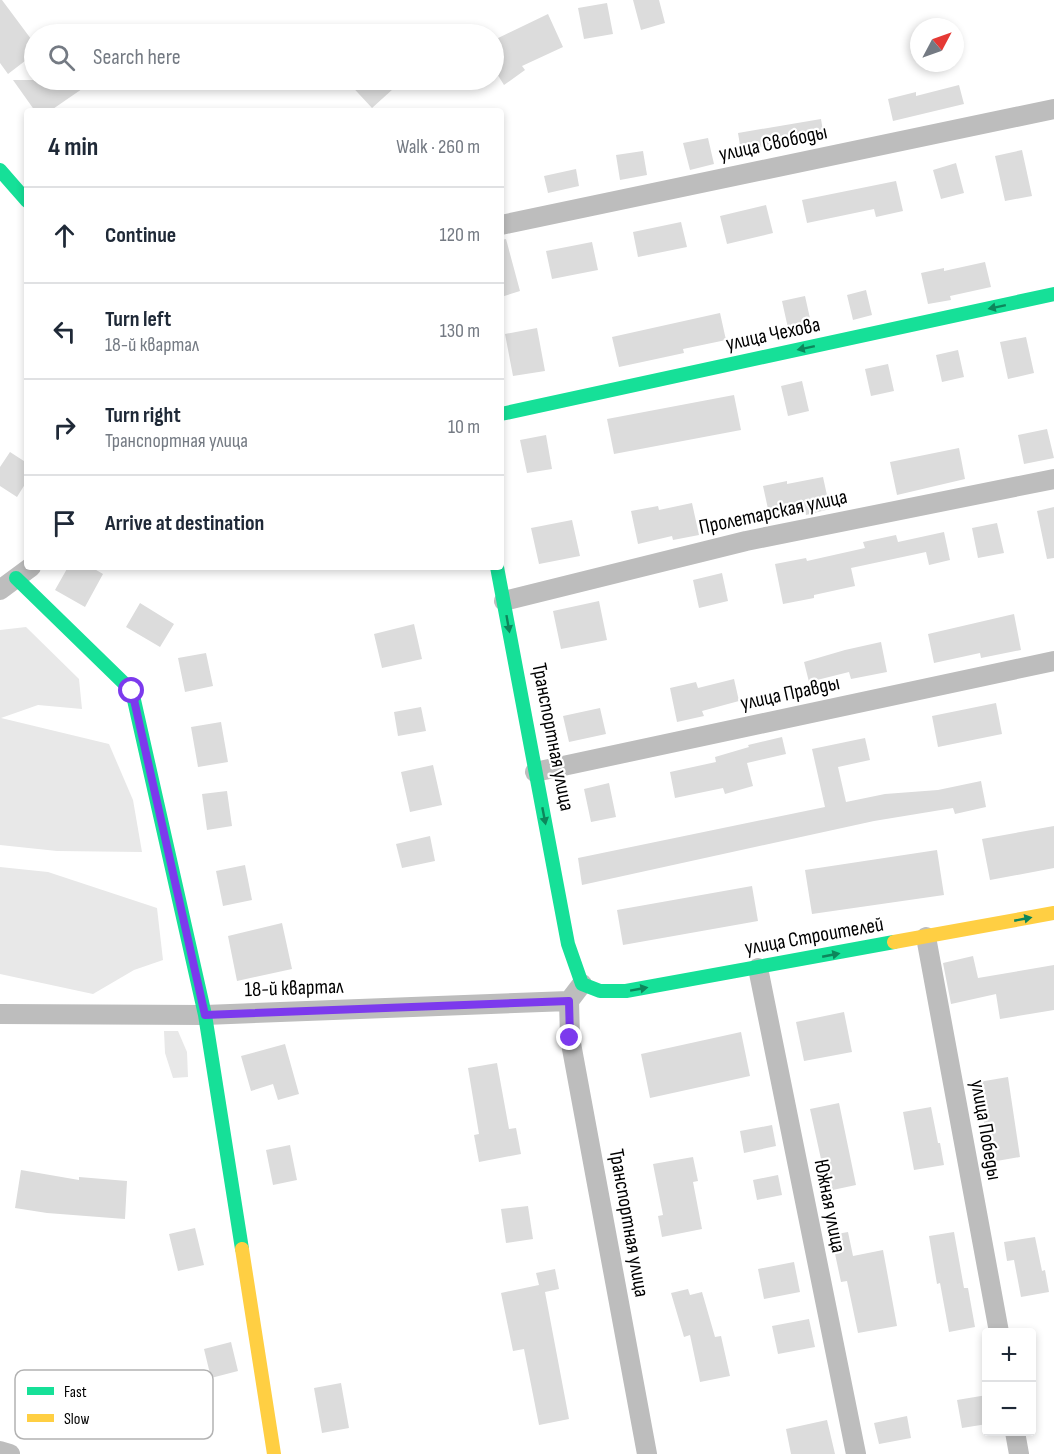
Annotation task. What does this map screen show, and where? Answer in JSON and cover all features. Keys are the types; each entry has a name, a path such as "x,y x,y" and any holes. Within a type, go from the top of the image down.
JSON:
{"street":[{"name":"улица Свободы","path":"504,224 1054,109"},
{"path":"0,171 24,198"},
{"name":"улица Чехова","path":"504,413 1054,294"},
{"name":"Пролетарская улица","path":"504,601 746,541 1054,479"},
{"name":"Транспортная улица","path":"498,570 568,944 582,984"},
{"path":"0,590 23,572 132,691 205,1015 274,1454"},
{"name":"улица Правды","path":"535,771 1054,661"},
{"name":"улица Строителей","path":"582,984 600,991 626,991 1054,913"},
{"name":"улица Победы","path":"926,937 998,1328"},
{"name":"Южная улица","path":"758,968 855,1454"},
{"path":"569,1001 582,984"},
{"name":"Транспортная улица","path":"569,1001 570,1038 647,1454"},
{"name":"18-й квартал","path":"0,1014 205,1015 569,1001"},
{"path":"1017,1436 1019,1454"},
{"path":"0,1451 10,1454"}],"shaded area":[{"path":"26,627 79,679 82,709 38,705 1,718 109,744 133,800 142,852 57,851 0,845 0,630"},
{"path":"0,867 48,872 157,908 163,960 134,970 93,994 0,974"},
{"path":"164,1031 178,1031 187,1052 188,1077 173,1078 165,1053"}],"building":[{"path":"0,0 2,0 24,30 24,62 8,74 0,63"},
{"path":"633,0 659,0 665,23 641,30"},
{"path":"607,3 613,34 584,39 578,8"},
{"path":"548,14 563,47 522,66 525,70 504,85 504,35"},
{"path":"13,80 24,80 24,90 80,90 54,108 33,108"},
{"path":"959,85 964,104 893,121 888,99 916,92 916,96"},
{"path":"355,90 392,90 372,108"},
{"path":"821,119 824,137 805,141 804,138 741,151 738,133"},
{"path":"708,138 714,164 690,170 683,143"},
{"path":"1022,150 1032,196 1005,201 995,156"},
{"path":"643,151 647,175 620,180 616,155"},
{"path":"956,163 964,193 941,199 933,170"},
{"path":"576,169 579,186 548,193 544,176"},
{"path":"896,181 903,211 876,217 874,209 807,223 802,200"},
{"path":"766,205 773,233 727,244 720,216"},
{"path":"681,222 687,247 638,257 633,232"},
{"path":"504,239 506,239 520,291 504,296"},
{"path":"592,242 598,270 552,279 546,251"},
{"path":"985,262 991,287 950,296 951,300 928,304 921,273 944,268 944,271"},
{"path":"866,290 872,315 853,320 847,295"},
{"path":"805,296 811,323 788,328 782,301"},
{"path":"720,313 726,340 683,349 684,353 619,367 612,337"},
{"path":"537,328 545,371 513,376 505,334"},
{"path":"1026,337 1034,373 1008,379 1000,342"},
{"path":"958,350 964,377 942,382 936,355"},
{"path":"888,364 894,391 871,396 865,369"},
{"path":"802,381 809,411 788,416 781,386"},
{"path":"734,395 741,430 614,454 607,419"},
{"path":"1047,429 1054,458 1024,464 1018,435"},
{"path":"546,435 552,469 527,473 520,440"},
{"path":"959,448 965,479 897,495 890,462"},
{"path":"10,452 24,461 24,486 17,497 0,486 0,467"},
{"path":"823,477 830,509 806,515 805,510 770,518 763,486"},
{"path":"692,503 699,535 673,540 672,536 638,544 631,511 658,506 659,510"},
{"path":"1054,507 1054,558 1047,559 1037,511"},
{"path":"572,520 580,556 539,564 531,528"},
{"path":"997,523 1004,553 978,558 972,528"},
{"path":"944,532 950,560 929,565 926,552 851,568 855,586 783,604 775,564 806,558 807,561 865,548 863,542 896,535 898,542"},
{"path":"66,570 96,570 103,574 85,607 55,590"},
{"path":"722,573 728,601 699,608 693,580"},
{"path":"599,601 607,640 561,649 553,611"},
{"path":"140,603 174,624 160,647 126,627"},
{"path":"1014,614 1021,650 981,658 980,653 934,663 928,634"},
{"path":"414,624 422,659 382,668 374,634"},
{"path":"881,642 887,672 851,679 849,672 809,682 804,662"},
{"path":"206,653 213,686 185,692 178,658"},
{"path":"734,679 739,701 702,711 704,716 677,722 670,688 696,682 698,688"},
{"path":"996,703 1002,734 938,747 932,716"},
{"path":"421,707 426,731 398,736 394,712"},
{"path":"600,708 606,734 569,742 563,716"},
{"path":"221,722 228,762 198,767 191,727"},
{"path":"782,737 786,754 747,763 753,786 725,794 723,788 675,798 670,772 716,762 715,757 749,747 748,745"},
{"path":"865,738 870,760 838,767 846,802 885,794 938,790 981,781 986,807 955,814 953,808 874,821 582,885 578,858 825,807 812,749"},
{"path":"433,765 442,805 410,812 401,772"},
{"path":"609,783 616,817 591,822 584,789"},
{"path":"227,791 232,826 207,830 202,794"},
{"path":"1054,826 1054,868 990,880 982,839"},
{"path":"430,836 435,861 402,868 396,844"},
{"path":"937,850 944,895 812,914 805,870"},
{"path":"245,865 252,900 223,906 216,871"},
{"path":"752,886 758,921 623,945 617,910"},
{"path":"282,923 292,969 237,981 228,936"},
{"path":"973,956 978,978 1054,965 1054,1010 1000,1019 996,994 951,1004 943,963"},
{"path":"844,1012 852,1052 804,1061 796,1022"},
{"path":"741,1032 750,1076 650,1098 641,1054"},
{"path":"285,1044 299,1094 278,1100 273,1084 251,1091 241,1056"},
{"path":"497,1063 509,1129 516,1128 521,1154 479,1162 474,1135 479,1134 468,1068"},
{"path":"1008,1077 1020,1157 991,1162 982,1111 978,1112 973,1083"},
{"path":"839,1103 856,1185 828,1191 810,1109"},
{"path":"931,1107 944,1165 914,1170 903,1112"},
{"path":"772,1125 776,1146 744,1153 740,1131"},
{"path":"290,1145 297,1180 273,1185 266,1150"},
{"path":"693,1157 698,1181 693,1182 702,1229 662,1237 658,1216 663,1215 653,1164"},
{"path":"21,1170 79,1180 79,1177 127,1181 125,1219 15,1208"},
{"path":"778,1175 782,1195 757,1200 753,1180"},
{"path":"528,1206 533,1239 506,1243 501,1209"},
{"path":"195,1228 204,1265 178,1271 169,1234"},
{"path":"848,1232 853,1256 883,1250 897,1326 858,1333 847,1281 841,1282 831,1235"},
{"path":"954,1232 964,1288 968,1288 975,1327 949,1332 940,1283 937,1284 929,1236"},
{"path":"1035,1237 1049,1292 1021,1297 1014,1260 1007,1261 1004,1242"},
{"path":"794,1262 800,1292 764,1299 758,1269"},
{"path":"555,1269 559,1289 545,1292 569,1419 539,1425 524,1349 513,1351 501,1293 539,1285 536,1273"},
{"path":"688,1289 690,1295 702,1292 715,1337 721,1336 730,1376 700,1382 690,1335 684,1337 671,1293"},
{"path":"809,1319 815,1347 778,1354 772,1326"},
{"path":"231,1342 238,1371 213,1377 213,1370 209,1370 204,1349"},
{"path":"341,1383 349,1428 322,1433 314,1388"},
{"path":"982,1396 982,1425 962,1428 957,1400"},
{"path":"907,1416 911,1438 879,1444 874,1423"},
{"path":"827,1420 835,1454 791,1454 786,1429"}],"traffic: fast":[{"path":"0,170 24,198"},
{"path":"504,413 1054,294"},
{"path":"498,570 568,944 582,984 600,991 626,991 894,942"},
{"path":"16,578 132,691 205,1015 242,1249"}],"traffic: slow":[{"path":"894,942 1054,913"},
{"path":"242,1249 274,1454"}],"route":[{"path":"132,691 205,1015 569,1001 570,1038"}]}
